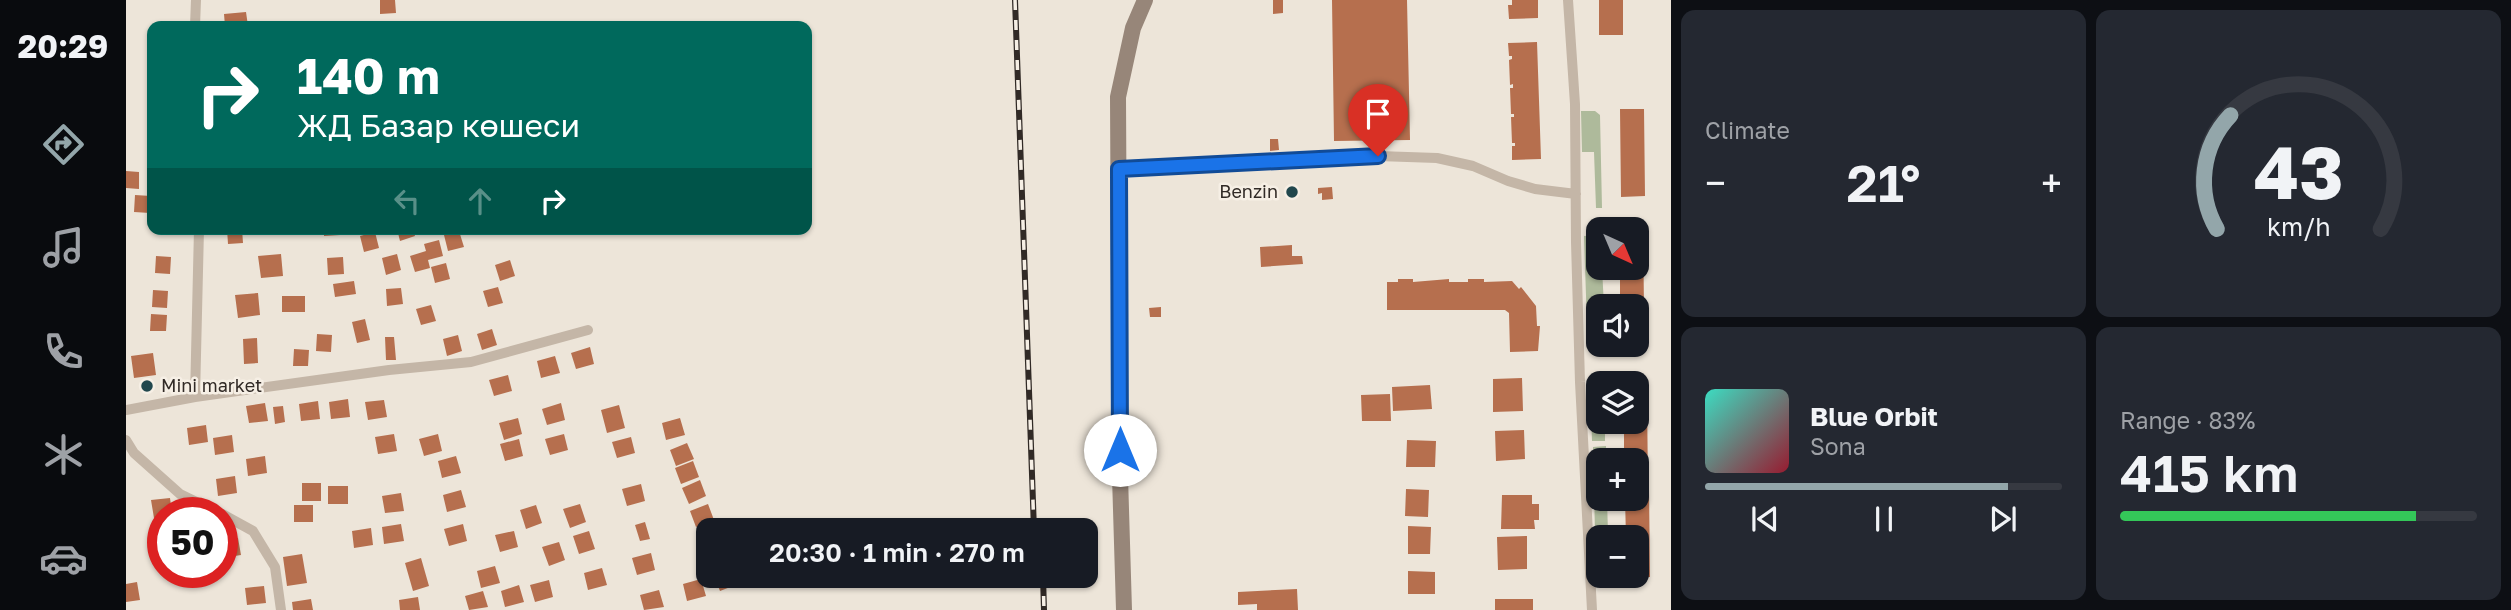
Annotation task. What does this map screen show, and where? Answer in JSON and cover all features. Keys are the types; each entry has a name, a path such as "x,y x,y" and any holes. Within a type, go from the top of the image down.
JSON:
{"main road":[{"path":"1124,610 1120,476 1118,97 1133,28 1145,0"}],"street":[{"path":"195,21 196,0"},
{"path":"1568,0 1575,104 1580,382 1592,610"},
{"path":"1119,169 1378,156 1437,158 1472,166 1535,189 1576,194"},
{"path":"195,397 199,235"},
{"path":"126,410 195,397 389,370 471,362 588,330"},
{"path":"126,440 134,453 186,497"},
{"path":"238,523 253,531 275,567 281,610"}],"green space":[{"path":"1581,111 1595,111 1600,115 1602,208 1596,208 1594,152 1582,152"},
{"path":"1584,236 1586,280 1603,280 1603,294 1586,295"},
{"path":"1592,434 1605,434 1605,441 1592,441"},
{"path":"1594,511 1607,511 1608,525 1595,525"}],"building":[{"path":"380,0 395,0 396,13 380,14"},
{"path":"1273,0 1283,0 1283,13 1273,14"},
{"path":"1332,0 1407,0 1410,140 1334,141"},
{"path":"1512,0 1538,0 1538,18 1509,19 1508,5 1512,5"},
{"path":"1599,0 1623,0 1623,35 1599,35"},
{"path":"246,12 247,21 225,21 224,14"},
{"path":"1537,42 1541,159 1512,160 1512,146 1515,146 1515,143 1512,143 1511,117 1514,117 1514,114 1511,114 1510,88 1513,88 1513,84 1510,85 1509,60 1512,56 1509,56 1508,43"},
{"path":"1620,109 1644,109 1645,196 1621,197"},
{"path":"1270,139 1278,139 1279,150 1270,151"},
{"path":"126,171 139,172 139,189 126,188"},
{"path":"1332,187 1333,199 1322,200 1322,193 1318,194 1318,188"},
{"path":"135,195 147,196 147,213 134,212"},
{"path":"227,235 242,235 243,243 228,244"},
{"path":"376,235 379,248 364,252 360,236"},
{"path":"398,235 415,235 415,236 400,241"},
{"path":"444,235 460,235 464,247 448,251"},
{"path":"439,240 443,256 428,260 430,268 415,272 410,256 426,251 424,244"},
{"path":"1292,245 1292,256 1302,256 1303,264 1261,267 1260,247"},
{"path":"281,254 283,276 261,278 258,256"},
{"path":"397,254 401,270 386,275 382,258"},
{"path":"156,256 171,257 170,274 155,273"},
{"path":"343,257 344,274 328,275 327,258"},
{"path":"510,260 515,276 500,281 495,265"},
{"path":"446,263 450,279 435,283 431,267"},
{"path":"1398,279 1413,279 1413,282 1449,279 1449,282 1468,282 1468,279 1484,279 1484,282 1512,281 1519,289 1521,287 1536,306 1537,326 1540,326 1538,351 1510,352 1509,313 1505,310 1387,310 1387,282 1398,282"},
{"path":"1620,280 1644,280 1644,294 1620,294"},
{"path":"354,281 356,294 335,297 333,284"},
{"path":"498,287 503,303 488,307 483,291"},
{"path":"401,288 403,304 387,306 386,289"},
{"path":"153,290 168,291 167,308 152,307"},
{"path":"258,293 260,315 238,318 235,295"},
{"path":"282,296 305,296 305,312 282,312"},
{"path":"431,305 436,321 421,325 416,309"},
{"path":"1161,307 1161,317 1150,317 1149,308"},
{"path":"151,314 167,315 166,331 150,331"},
{"path":"365,319 370,340 357,343 352,322"},
{"path":"492,329 497,345 482,350 477,334"},
{"path":"317,334 332,335 331,352 316,351"},
{"path":"458,335 462,351 447,356 443,339"},
{"path":"385,337 394,337 396,360 386,360"},
{"path":"257,338 258,363 244,364 243,339"},
{"path":"590,347 594,364 576,369 571,353"},
{"path":"294,349 309,350 308,366 293,366"},
{"path":"153,353 156,375 134,378 131,356"},
{"path":"555,356 560,373 541,378 537,361"},
{"path":"508,375 512,391 494,396 489,380"},
{"path":"1522,378 1523,411 1493,412 1493,379"},
{"path":"1430,385 1432,409 1393,411 1392,387"},
{"path":"1390,394 1391,421 1362,421 1361,395"},
{"path":"348,399 350,417 331,419 329,402"},
{"path":"384,400 387,417 368,420 365,402"},
{"path":"318,401 320,419 301,421 299,404"},
{"path":"265,403 268,421 249,423 246,406"},
{"path":"561,403 565,420 547,425 542,409"},
{"path":"619,405 625,428 607,433 601,410"},
{"path":"283,406 285,422 275,424 273,407"},
{"path":"518,418 522,434 504,440 499,423"},
{"path":"680,418 685,435 666,440 662,423"},
{"path":"206,425 208,442 189,445 187,428"},
{"path":"1524,430 1525,459 1496,461 1495,431"},
{"path":"394,434 397,451 378,454 375,437"},
{"path":"438,434 442,451 424,456 419,439"},
{"path":"564,434 568,450 550,455 545,439"},
{"path":"1624,434 1647,434 1648,448 1624,448"},
{"path":"232,435 234,452 215,455 213,438"},
{"path":"631,437 635,453 617,458 612,442"},
{"path":"519,439 523,456 505,461 500,444"},
{"path":"1407,440 1436,441 1435,467 1406,467"},
{"path":"687,443 694,459 676,466 670,450"},
{"path":"265,456 267,473 248,476 246,459"},
{"path":"456,456 461,473 442,478 438,461"},
{"path":"693,461 699,477 681,484 675,468"},
{"path":"235,476 237,493 218,496 216,479"},
{"path":"700,480 706,496 689,504 682,488"},
{"path":"302,483 321,483 321,501 302,501"},
{"path":"641,484 645,501 627,506 622,489"},
{"path":"328,486 348,486 348,504 328,504"},
{"path":"1406,489 1429,490 1428,517 1405,516"},
{"path":"1649,489 1650,577 1649,525 1626,525 1625,511 1649,511"},
{"path":"461,490 466,507 447,512 443,495"},
{"path":"401,493 404,511 385,513 382,496"},
{"path":"1502,495 1532,495 1532,504 1539,504 1539,520 1534,520 1535,529 1501,529"},
{"path":"580,504 586,522 570,528 563,509"},
{"path":"708,504 713,518 696,518 696,527 690,511"},
{"path":"294,505 313,505 313,522 294,522"},
{"path":"536,505 542,523 526,529 520,510"},
{"path":"645,522 650,539 640,541 635,525"},
{"path":"401,524 404,541 384,544 382,527"},
{"path":"463,524 467,541 449,546 444,529"},
{"path":"1408,526 1431,527 1430,554 1408,554"},
{"path":"371,528 373,545 354,548 352,531"},
{"path":"514,531 518,547 500,552 495,535"},
{"path":"589,531 595,549 579,554 573,536"},
{"path":"1527,536 1527,569 1498,570 1497,537"},
{"path":"559,542 565,560 549,566 542,547"},
{"path":"651,553 655,570 637,575 632,558"},
{"path":"302,554 307,583 287,586 283,557"},
{"path":"421,558 429,586 413,591 405,563"},
{"path":"495,566 500,583 481,588 477,571"},
{"path":"602,568 607,585 588,590 584,573"},
{"path":"1408,571 1435,572 1435,594 1408,594"},
{"path":"549,580 553,597 535,602 530,585"},
{"path":"696,580 696,588 704,588 706,596 687,601 683,584"},
{"path":"137,582 140,600 126,602 126,584"},
{"path":"519,585 524,602 505,607 501,591"},
{"path":"264,586 266,603 247,605 245,588"},
{"path":"1297,589 1298,610 1257,610 1257,604 1238,605 1238,592"},
{"path":"659,590 664,607 644,610 640,595"},
{"path":"483,591 488,607 469,610 465,596"},
{"path":"418,597 420,610 400,610 399,600"},
{"path":"311,599 313,610 293,610 292,602"},
{"path":"1495,599 1533,599 1533,610 1495,610"}],"railway":[{"path":"1015,0 1034,518"},
{"path":"1043,588 1044,610"}],"place":[{"name":"Benzin","path":"1292,192"},
{"name":"Mini market","path":"147,386"}],"route":[{"path":"1120,450 1119,169 1378,156"}]}
